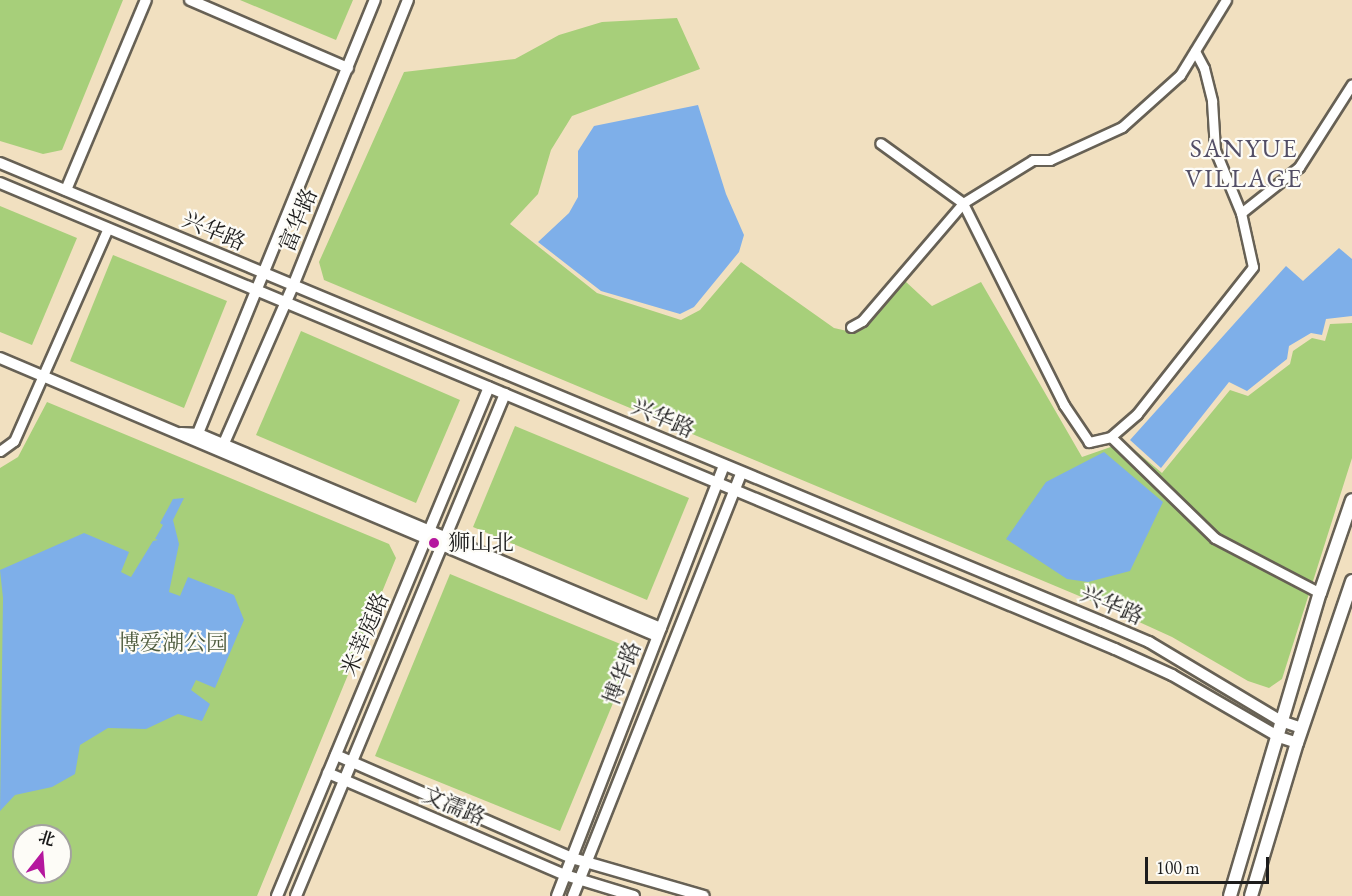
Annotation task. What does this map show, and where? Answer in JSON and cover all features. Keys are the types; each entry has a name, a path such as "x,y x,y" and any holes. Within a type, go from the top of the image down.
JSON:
{"main road":[{"path":"1230,896 1320,593 1352,500"},
{"path":"1251,896 1301,728 1352,581"}],"street":[{"path":"66,190 146,0"},
{"path":"190,0 348,68"},
{"name":"富华路","path":"197,438 259,291 375,0"},
{"name":"富华路","path":"222,448 293,286 408,0"},
{"path":"851,327 862,321 963,203 1033,160 1050,160 1122,127 1180,75 1226,0"},
{"path":"880,143 963,203 1064,405 1089,442 1111,437 1137,414 1253,267 1241,213 1215,150 1212,101 1204,68 1195,51"},
{"path":"1241,213 1299,167 1352,84"},
{"name":"兴华路","path":"0,163 1149,642 1281,721 1301,728"},
{"name":"兴华路","path":"0,183 1153,666 1279,737 1297,743"},
{"path":"0,451 14,441 108,228"},
{"path":"0,358 180,433 222,448 659,632"},
{"name":"米莘庭路","path":"277,896 489,387"},
{"name":"米莘庭路","path":"296,896 505,394"},
{"path":"1111,437 1215,538 1320,593"},
{"name":"博华路","path":"557,896 724,465"},
{"name":"博华路","path":"573,896 741,473"},
{"name":"文濡路","path":"336,755 572,858 704,896"},
{"name":"文濡路","path":"328,773 565,875 634,896"}],"green space":[{"path":"0,0 123,0 62,150 43,154 0,141"},
{"path":"240,0 353,0 336,40"},
{"path":"677,18 700,69 572,116 551,150 538,194 510,224 597,293 681,320 700,310 741,262 834,328 856,333 905,281 932,306 981,282 1082,457 1125,442 1162,473 1230,390 1248,396 1290,364 1293,351 1312,338 1325,341 1330,324 1352,323 1352,458 1282,679 1269,688 1248,681 1172,637 1115,611 324,280 319,262 404,72 515,59 559,35 602,22"},
{"path":"0,206 77,238 32,345 0,332"},
{"path":"113,255 227,301 184,408 70,361"},
{"path":"301,331 460,400 416,503 256,435"},
{"name":"博爱湖公园","path":"47,402 389,544 396,558 257,896 0,896 0,468 18,457"},
{"path":"515,426 689,498 647,600 473,527"},
{"path":"450,574 635,650 560,831 375,756"}],"water":[{"path":"698,105 726,194 744,235 739,252 694,307 680,314 601,291 538,242 569,213 578,197 578,151 594,126"},
{"path":"1339,248 1352,259 1352,316 1326,319 1322,335 1311,333 1289,346 1287,359 1247,391 1229,382 1161,468 1130,440 1286,266 1303,281"},
{"path":"1104,452 1163,502 1130,571 1088,582 1067,579 1006,539 1046,482"},
{"path":"184,498 173,520 179,544 169,592 180,596 188,577 234,595 244,620 215,688 196,680 191,690 210,704 202,721 178,714 146,729 108,728 80,745 75,774 52,787 15,795 0,811 3,598 0,570 84,533 129,552 121,572 131,577 153,541 158,540 155,539 163,525 160,523 173,499"}],"place":[{"name":"狮山北","path":"434,543"}],"district":[{"name":"SANYUE VILLAGE","path":"1244,164"}]}
